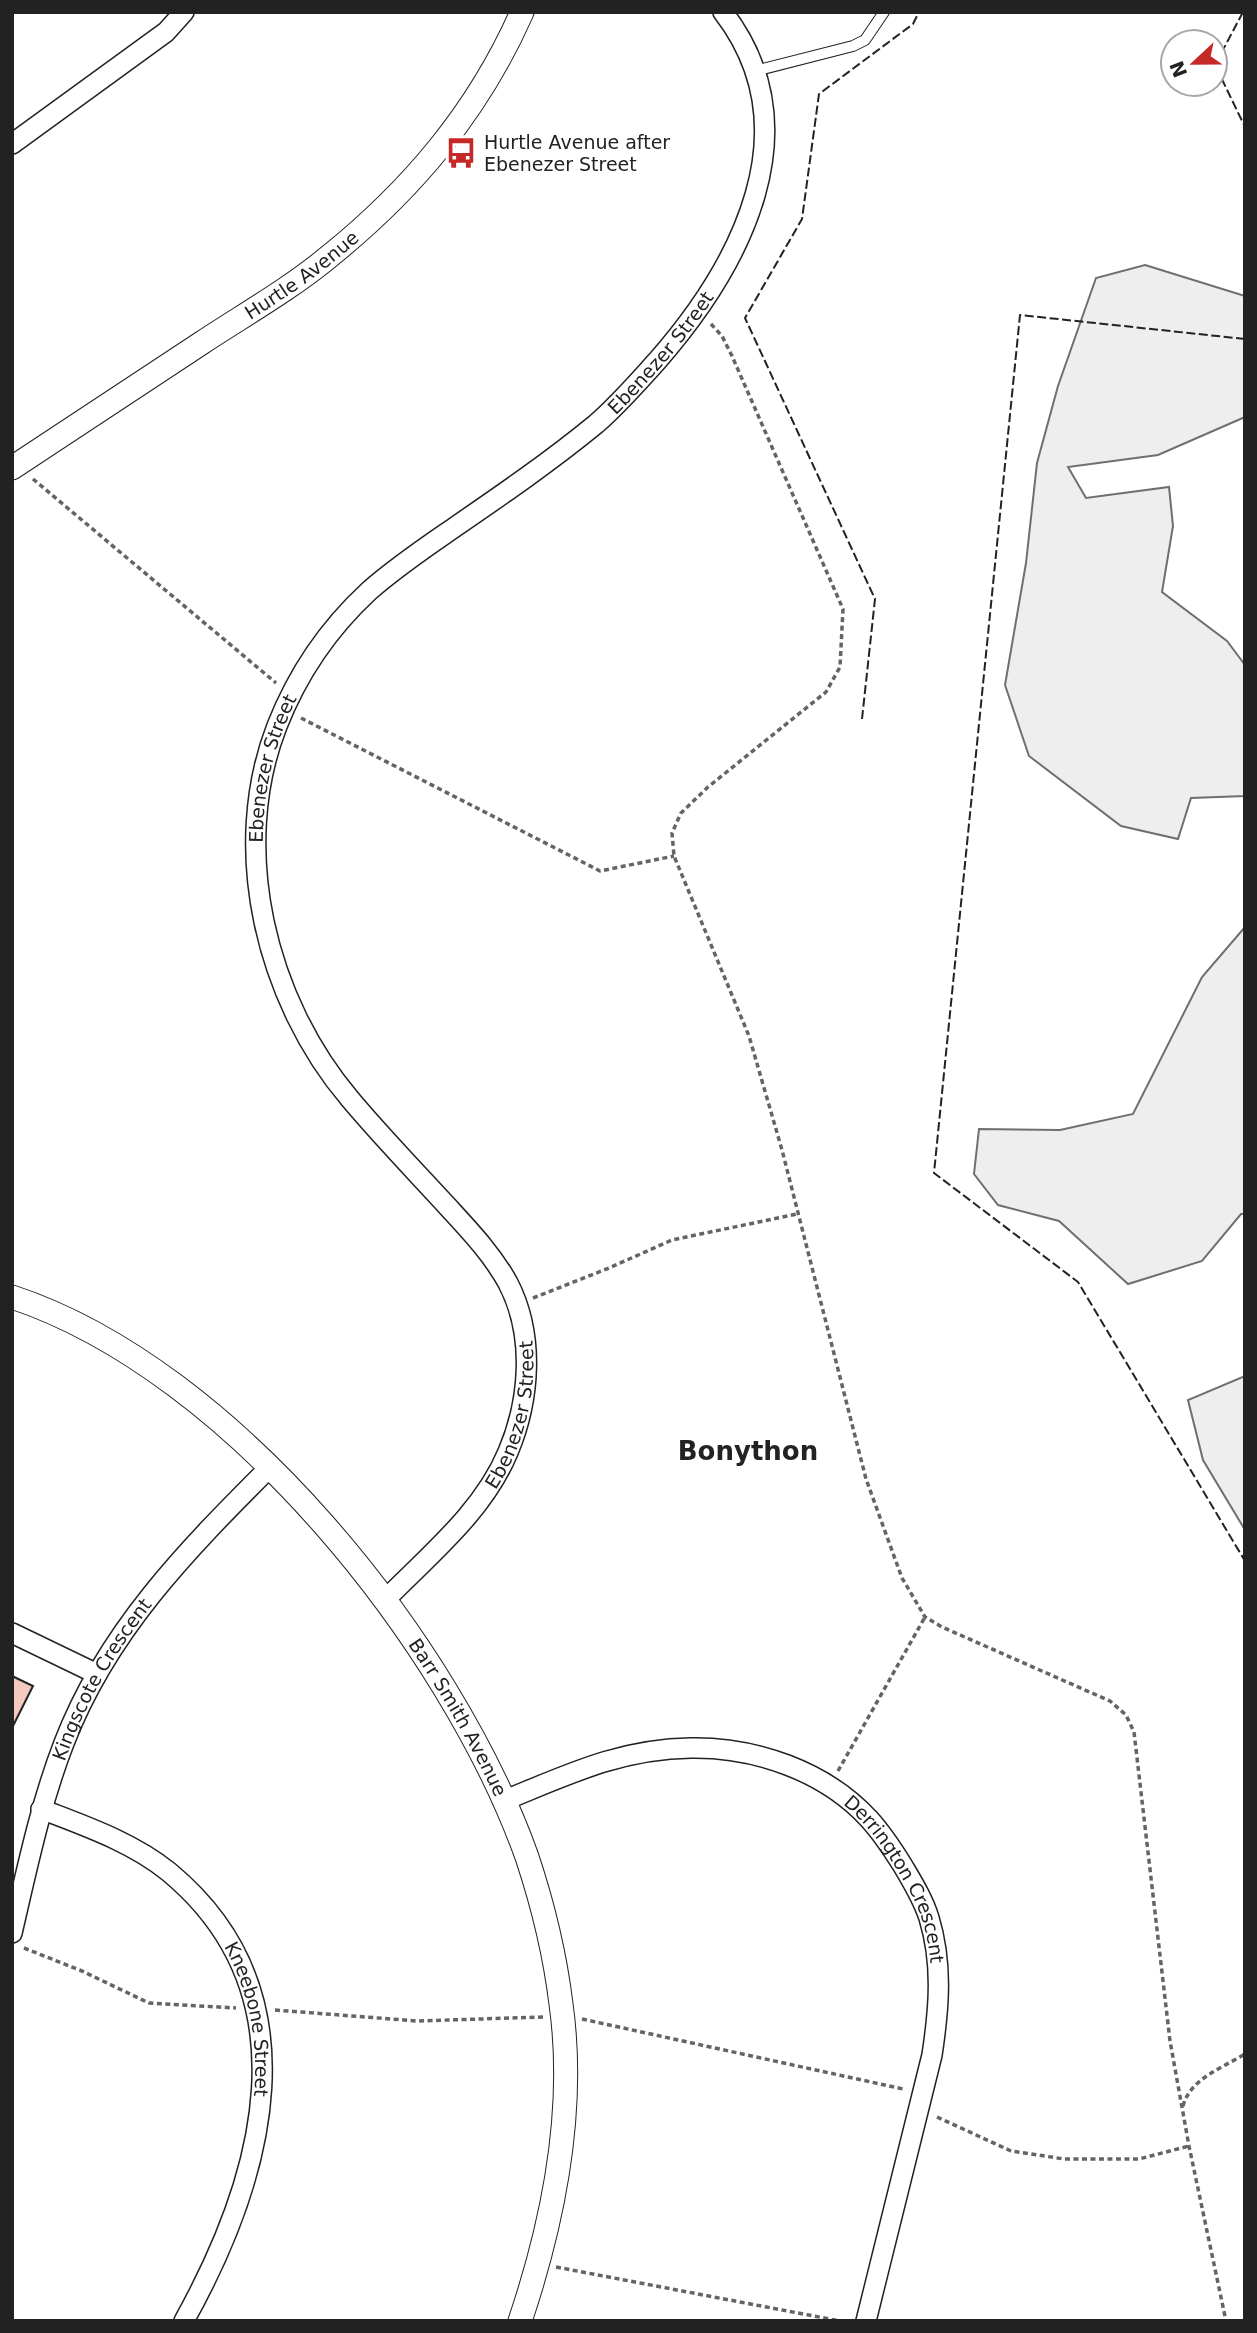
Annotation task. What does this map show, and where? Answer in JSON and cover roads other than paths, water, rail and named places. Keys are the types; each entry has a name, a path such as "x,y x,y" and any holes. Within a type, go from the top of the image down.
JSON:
{"street":[{"path":"12,144 166,32 184,12"},
{"name":"Hurtle Avenue","path":"21,473 296,281 380,214 429,163 451,135 490,79 522,12"},
{"name":"Ebenezer Street","path":"385,1600 469,1514 484,1495 507,1454 522,1412 527,1368 523,1326 510,1286 487,1250 347,1096 311,1044 291,1006 270,946 258,888 257,806 271,741 299,678 319,648 367,593 396,568 536,471 600,421 642,377 695,313 732,253 747,222 761,179 765,157 765,114 749,52 723,12"},
{"name":"Barr Smith Avenue","path":"12,1297 99,1335 130,1353 197,1401 270,1467 330,1531 385,1600 450,1697 478,1749 526,1856 548,1930 550,2013 565,2045 564,2123 559,2163 539,2262 520,2321"},
{"name":"Kingscote Crescent","path":"17,1940 41,1810 65,1741 97,1674 152,1591 198,1539 270,1467"},
{"path":"12,1633 97,1674"},
{"name":"Derrington Crescent","path":"503,1801 605,1760 626,1755 691,1748 733,1751 772,1760 809,1774 841,1794 869,1819 891,1848 920,1894 929,1920 938,1968 939,2011 920,2106 866,2321"},
{"name":"Kneebone Street","path":"41,1810 105,1834 169,1872 218,1923 242,1963 256,2009 264,2053 257,2124 241,2193 229,2228 184,2321"}],"lane":[{"path":"755,71 853,46 865,40 884,12"}],"place":[{"name":"Hurtle Avenue after Ebenezer Street","path":"461,153"}],"district":[{"name":"Bonython","path":"748,1451"}]}
